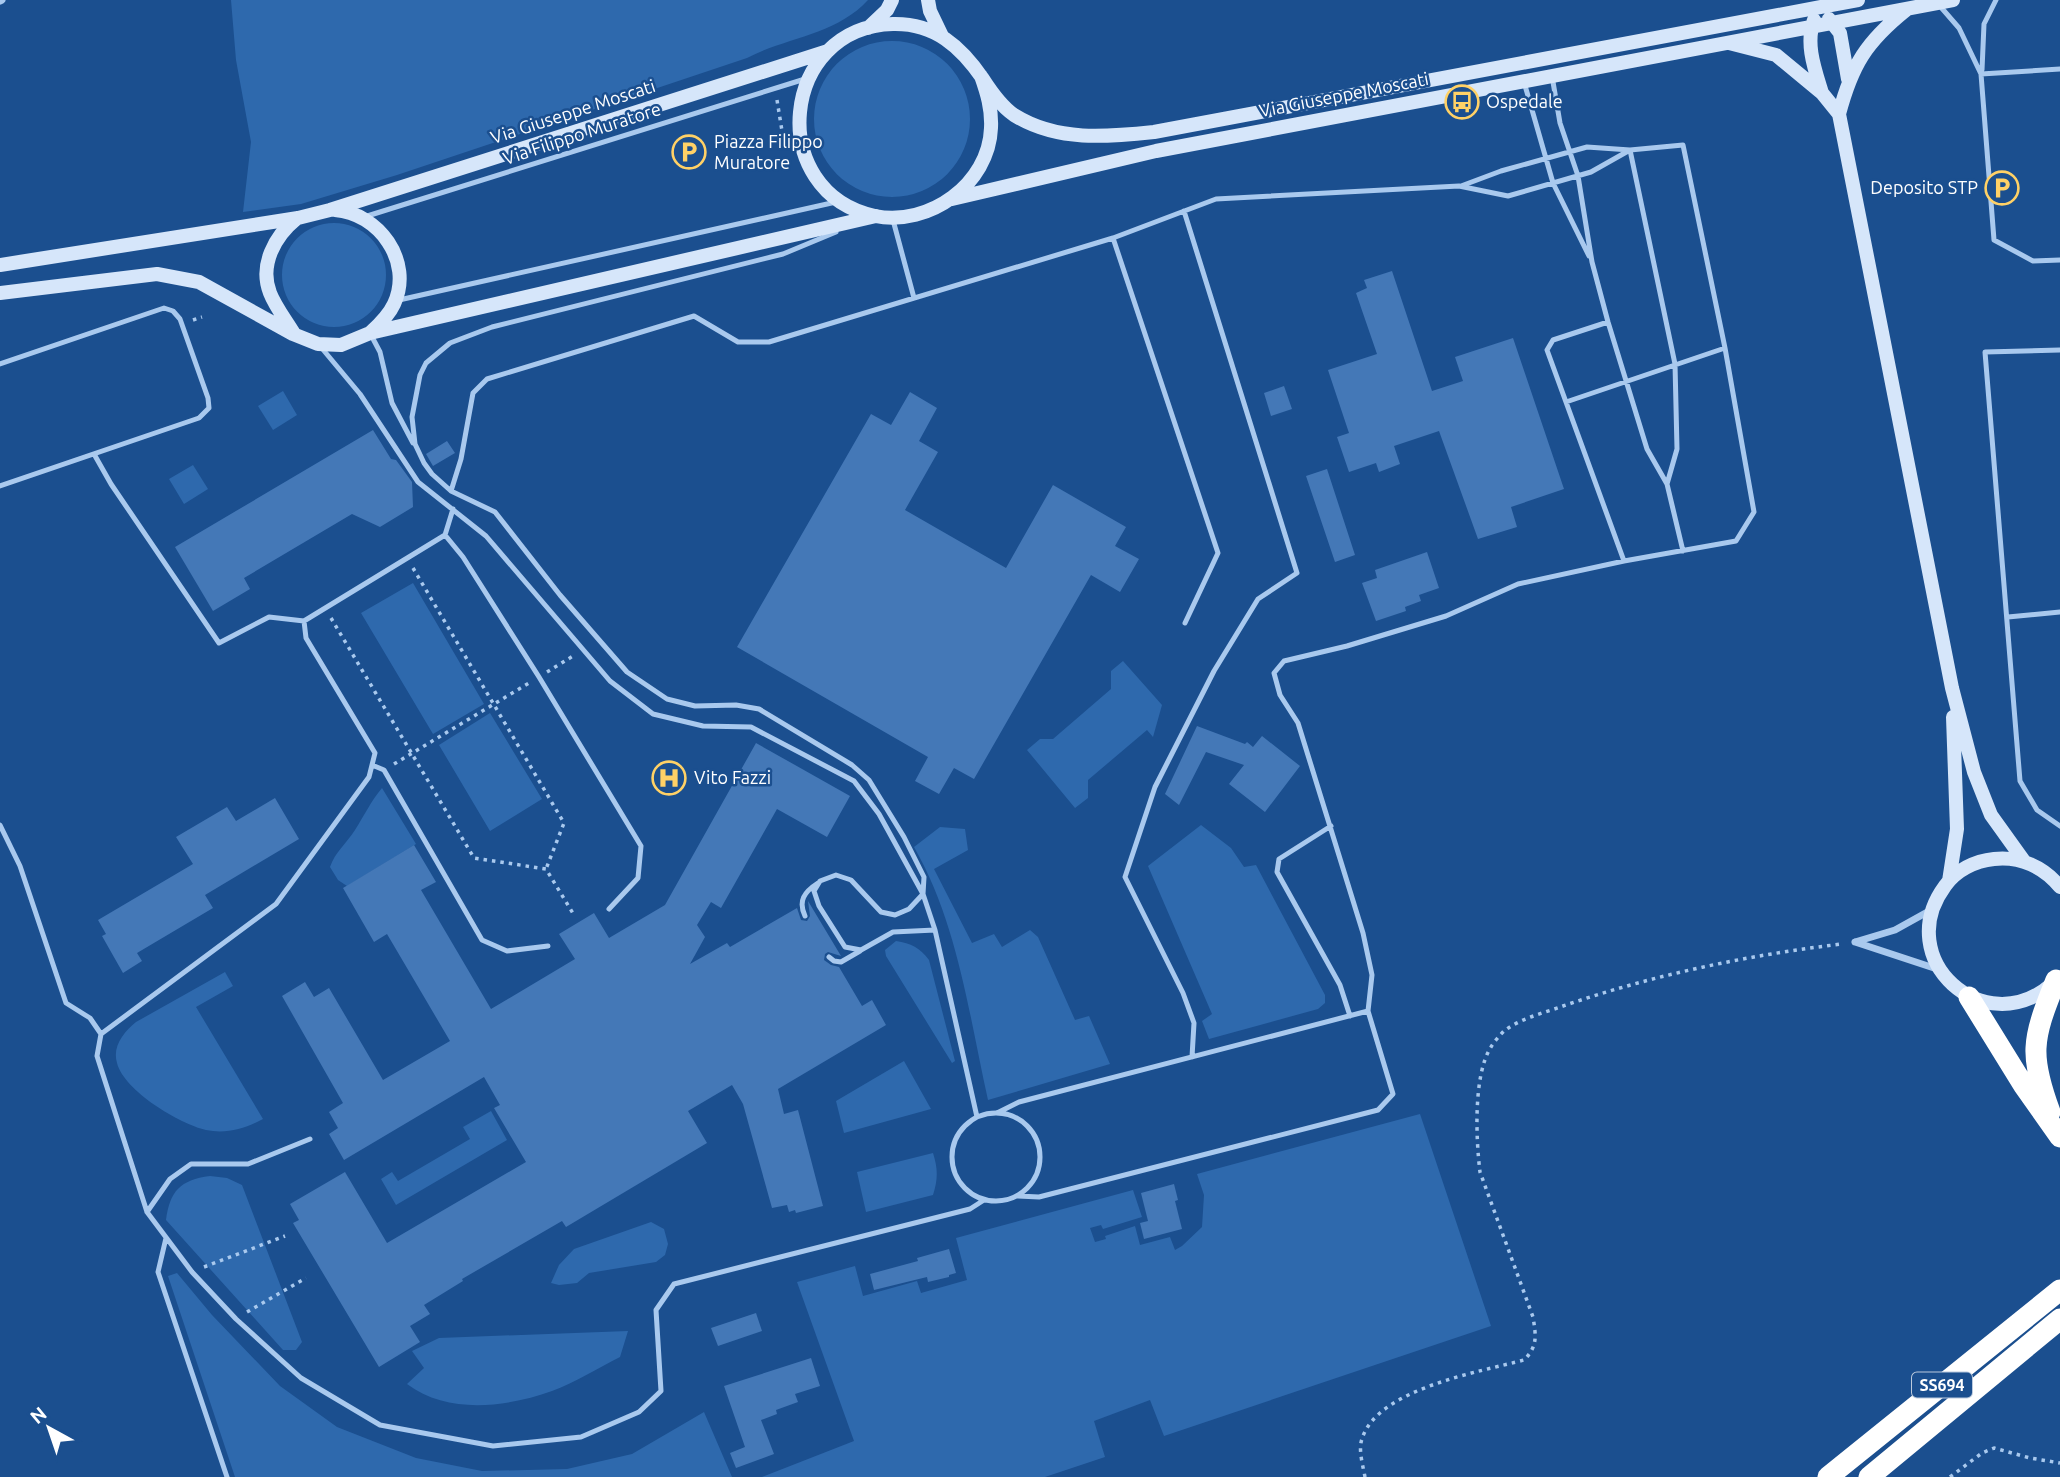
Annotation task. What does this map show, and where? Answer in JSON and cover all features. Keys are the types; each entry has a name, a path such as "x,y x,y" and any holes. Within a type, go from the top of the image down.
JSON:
{"highway":[{"path":"2058,977 2044,1010 2036,1048 2043,1091 2060,1137"},
{"path":"1969,997 2024,1086 2060,1137"},
{"name":"SS694","path":"1828,1477 2058,1291"},
{"name":"SS694","path":"1869,1477 2060,1319"}],"street":[{"path":"868,28 887,10 892,0"},
{"path":"928,0 930,12 942,36"},
{"name":"Via Giuseppe Moscati","path":"870,218 840,201 820,182 806,159 799,132 799,104 808,78 828,51 847,37 868,28 893,24 918,27 942,36 964,53 998,101 1014,115 1037,126 1068,135 1099,138 1154,132 1858,0"},
{"name":"Via Giuseppe Moscati","path":"0,293 157,274 199,282 293,333 318,344 341,345 370,333 870,218 923,213 951,200 1156,150 1953,0"},
{"path":"1909,7 1871,42 1848,79 1839,114 1951,688 1974,772 1990,815 2024,861"},
{"path":"1822,93 1812,61 1810,38 1818,8 1840,33 1848,79"},
{"path":"1725,42 1776,55 1822,93 1839,114"},
{"name":"Via Giuseppe Moscati","path":"0,265 298,218 828,51"},
{"name":"Via Giuseppe Moscati","path":"951,200 971,181 985,157 991,130 990,102 981,76"},
{"name":"Via Giuseppe Moscati","path":"330,209 349,211 364,217"},
{"path":"364,217 387,239 397,260 399,283 396,301"},
{"path":"293,333 270,293 266,272 271,252 282,230 298,218"},
{"name":"Via Giuseppe Moscati","path":"370,333 387,317 396,301"},
{"path":"1949,881 1957,829 1951,688"},
{"path":"2058,977 2042,992 2025,1001 1997,1004 1969,997 1952,985 1939,969 1931,950 1928,930 1932,909 1949,881 1965,868 1983,860 2004,858 2024,861 2060,874"},
{"path":"2040,868 2060,887"},
{"path":"1854,942 1895,930 1932,909"},
{"path":"1854,942 1939,969"}],"lane":[{"path":"1996,0 1984,24 1981,74 1994,240 2033,261 2060,260"},
{"path":"1937,3 1959,28 1981,74"},
{"path":"1981,74 2060,69"},
{"path":"1552,76 1560,123 1578,176 1591,262 1647,449 1667,484 1683,551"},
{"name":"Via Filippo Muratore","path":"364,217 808,78"},
{"path":"1524,82 1553,183 1591,262"},
{"path":"1368,1011 1019,1102 997,1113 977,1117 965,1126 956,1138 954,1168 960,1182 971,1193 984,1200 996,1201 1018,1196 1039,1197 1378,1110 1393,1094 1368,1011 1372,975 1363,933 1298,723 1280,695 1275,673 1284,660 1347,646 1446,616 1518,583 1736,541 1754,512 1725,348 1683,145 1629,150 1587,147 1460,186"},
{"path":"451,491 461,459 473,393 487,379 694,316 738,342 768,342 1113,238 1216,199 1460,186 1508,196 1591,172 1629,150"},
{"path":"1629,150 1675,364 1677,449 1667,484"},
{"path":"396,301 840,201"},
{"path":"1184,211 1297,573 1258,599 1214,671 1155,787 1125,877 1183,993 1194,1023 1192,1057"},
{"path":"419,455 412,417 420,375 426,363 450,343 504,324 783,254 870,218"},
{"path":"892,218 914,298"},
{"path":"1113,238 1218,553 1185,623"},
{"path":"0,364 164,308 173,311 180,318 208,398 209,408 199,418 0,486"},
{"path":"1608,322 1553,340 1547,350 1624,561"},
{"path":"370,333 380,352 392,403 432,474 451,491 495,512 560,595 627,673 667,699 695,706 736,705 759,709 852,765 869,780 904,836 924,877 923,894 909,909 895,915 880,912 851,880 836,875 810,887 800,907 805,916"},
{"path":"318,344 360,394 418,482 486,536 610,681 653,714 703,726 751,727 854,781 879,814 923,894 935,930 977,1117"},
{"path":"1566,402 1725,348"},
{"path":"2060,350 1985,352 2021,781 2037,810 2060,826"},
{"path":"94,454 111,484 219,643 269,617 304,621 445,535 453,509"},
{"path":"445,535 463,557 539,677 641,845 638,878 609,909"},
{"path":"2008,617 2060,612"},
{"path":"304,621 306,638 375,753 369,777 276,904 101,1034 97,1056 147,1212 192,1272 236,1319 301,1378 380,1425 494,1446 581,1437 639,1412 661,1391 656,1310 674,1284 970,1209 984,1200"},
{"path":"372,765 384,770 482,940 507,951 548,946"},
{"path":"0,825 20,866 66,1003 90,1018 101,1034"},
{"path":"1331,826 1279,859 1277,872 1340,985 1350,1016"},
{"path":"820,881 814,891 819,906 845,947 861,950"},
{"path":"830,957 841,962 893,932 935,930"},
{"path":"997,1113 1012,1115 1024,1122 1034,1133 1040,1146 1041,1160 1037,1175 1029,1187 1018,1196"},
{"path":"147,1212 170,1179 191,1164 248,1164 310,1139"},
{"path":"166,1238 158,1272 226,1477"}],"path":[{"path":"407,557 564,823 546,869"},
{"path":"325,607 474,858 546,869 574,915"},
{"path":"384,770 583,650"},
{"path":"1365,1477 1361,1440 1374,1419 1390,1404 1434,1385 1524,1360 1534,1350 1536,1335 1533,1317 1480,1172 1477,1149 1483,1063 1504,1031 1523,1020 1608,990 1756,956 1854,942"},
{"path":"192,1272 285,1236"},
{"path":"236,1319 306,1278"},
{"path":"1950,1477 1982,1453 1994,1448 2060,1463"}],"shaded area":[{"path":"231,0 868,0 841,21 747,58 397,175 301,204 243,212 251,142 236,60"},
{"path":"892,41 922,47 947,64 964,89 970,119 964,149 947,174 922,191 892,197 862,191 837,174 820,149 814,119 820,89 837,64 862,47"},
{"path":"334,223 354,227 371,238 382,255 386,275 382,295 371,312 354,323 334,327 314,323 297,312 286,295 282,275 286,255 297,238 314,227"},
{"path":"283,391 297,415 273,430 258,406"},
{"path":"193,465 208,489 184,504 169,479"},
{"path":"413,583 484,704 433,734 361,613"},
{"path":"1123,661 1162,705 1153,737 1147,730 1088,780 1088,798 1075,808 1027,750 1040,739 1053,739 1111,689 1111,671"},
{"path":"490,713 542,799 490,831 439,745"},
{"path":"382,788 416,844 347,886 338,880 330,867"},
{"path":"1201,825 1231,848 1244,867 1256,865 1325,995 1325,1003 1318,1009 1209,1039 1202,1021 1212,1014 1148,866"},
{"path":"940,827 965,829 968,850 934,869 972,943 994,934 1002,947 1030,930 1038,937 1075,1020 1089,1016 1110,1064 988,1100 952,938 929,876 914,847"},
{"path":"896,941 915,947 929,960 955,1061 952,1063 886,956 885,950"},
{"path":"225,972 233,986 196,1007 263,1119 235,1130 213,1131 195,1127 168,1114 141,1095 122,1074 116,1051 123,1035 136,1022"},
{"path":"904,1061 931,1109 844,1133 836,1101"},
{"path":"491,1111 507,1140 396,1205 381,1179 392,1172 398,1181 470,1139 463,1127"},
{"path":"1420,1114 1491,1326 1164,1436 1150,1400 1094,1421 1105,1457 1045,1477 762,1477 854,1441 797,1282 855,1266 863,1296 917,1281 921,1293 967,1280 956,1238 1133,1190 1142,1217 1103,1229 1101,1225 1090,1228 1095,1242 1135,1226 1140,1245 1170,1237 1175,1250 1202,1227 1204,1195 1197,1174"},
{"path":"933,1153 937,1174 933,1195 866,1212 857,1172"},
{"path":"210,1176 227,1178 242,1185 302,1342 296,1350 283,1350 166,1220 170,1201 178,1189 191,1180"},
{"path":"651,1222 664,1229 668,1244 665,1255 656,1262 589,1273 577,1283 551,1283 559,1265 574,1249"},
{"path":"177,1273 212,1315 280,1386 337,1427 416,1458 482,1471 567,1469 632,1454 704,1412 732,1477 235,1477 168,1276"},
{"path":"628,1331 620,1357 535,1397 497,1404 459,1404 423,1394 407,1384 424,1368 412,1351 439,1338"}],"building":[{"path":"1392,271 1432,391 1463,381 1455,357 1513,338 1564,489 1511,507 1517,527 1478,539 1439,431 1394,446 1400,464 1379,472 1376,463 1349,472 1337,437 1349,433 1328,370 1377,354 1356,293 1367,288 1364,280"},
{"path":"1284,386 1292,409 1271,416 1264,393"},
{"path":"910,392 937,408 919,441 938,452 905,510 1006,568 1053,485 1126,527 1115,546 1139,559 1120,592 1091,575 974,779 954,768 939,794 915,781 928,757 737,647 871,414 891,425"},
{"path":"373,430 391,459 396,460 412,482 413,507 380,527 352,514 244,578 250,589 213,611 175,547"},
{"path":"447,441 455,453 433,466 426,454"},
{"path":"1327,469 1355,555 1335,562 1306,476"},
{"path":"1427,552 1439,588 1419,595 1421,601 1405,607 1406,611 1376,621 1362,583 1377,578 1375,570"},
{"path":"1197,726 1245,744 1247,742 1253,747 1262,736 1300,766 1265,812 1229,784 1244,765 1206,752 1179,805 1165,794"},
{"path":"756,743 850,796 827,837 777,809 721,908 711,902 697,925 705,937 690,964 727,943 730,947 797,908 801,920 807,921 810,916 808,901 841,956 828,952 824,960 839,967 862,1006 872,1000 886,1025 778,1089 784,1114 798,1110 823,1206 796,1213 795,1210 789,1212 787,1205 772,1208 743,1104 732,1085 688,1111 707,1143 566,1227 562,1221 462,1279 463,1281 424,1305 430,1314 410,1326 420,1342 379,1367 293,1223 299,1220 290,1204 345,1172 387,1243 526,1162 494,1108 500,1105 484,1077 344,1160 329,1134 338,1128 329,1112 343,1103 282,996 305,982 314,997 329,988 383,1080 450,1041 387,934 374,942 343,888 414,845 436,882 421,890 491,1009 575,959 559,934 594,913 609,938 665,905"},
{"path":"275,798 299,839 205,895 213,908 137,953 142,961 123,973 102,936 106,934 98,920 193,864 176,837 227,807 236,821"},
{"path":"1174,1184 1182,1229 1144,1239 1140,1223 1148,1221 1141,1193"},
{"path":"949,1249 956,1273 949,1277 928,1282 927,1277 874,1290 870,1274"},
{"path":"756,1313 762,1331 718,1346 711,1328"},
{"path":"811,1358 820,1386 795,1394 798,1402 776,1410 777,1414 761,1420 774,1454 736,1468 730,1453 745,1447 724,1386"}],"place":[{"name":"Ospedale","path":"1462,102"},
{"name":"Piazza Filippo Muratore","path":"689,152"},
{"name":"Deposito STP","path":"2002,188"},
{"name":"Vito Fazzi","path":"669,778"}]}
